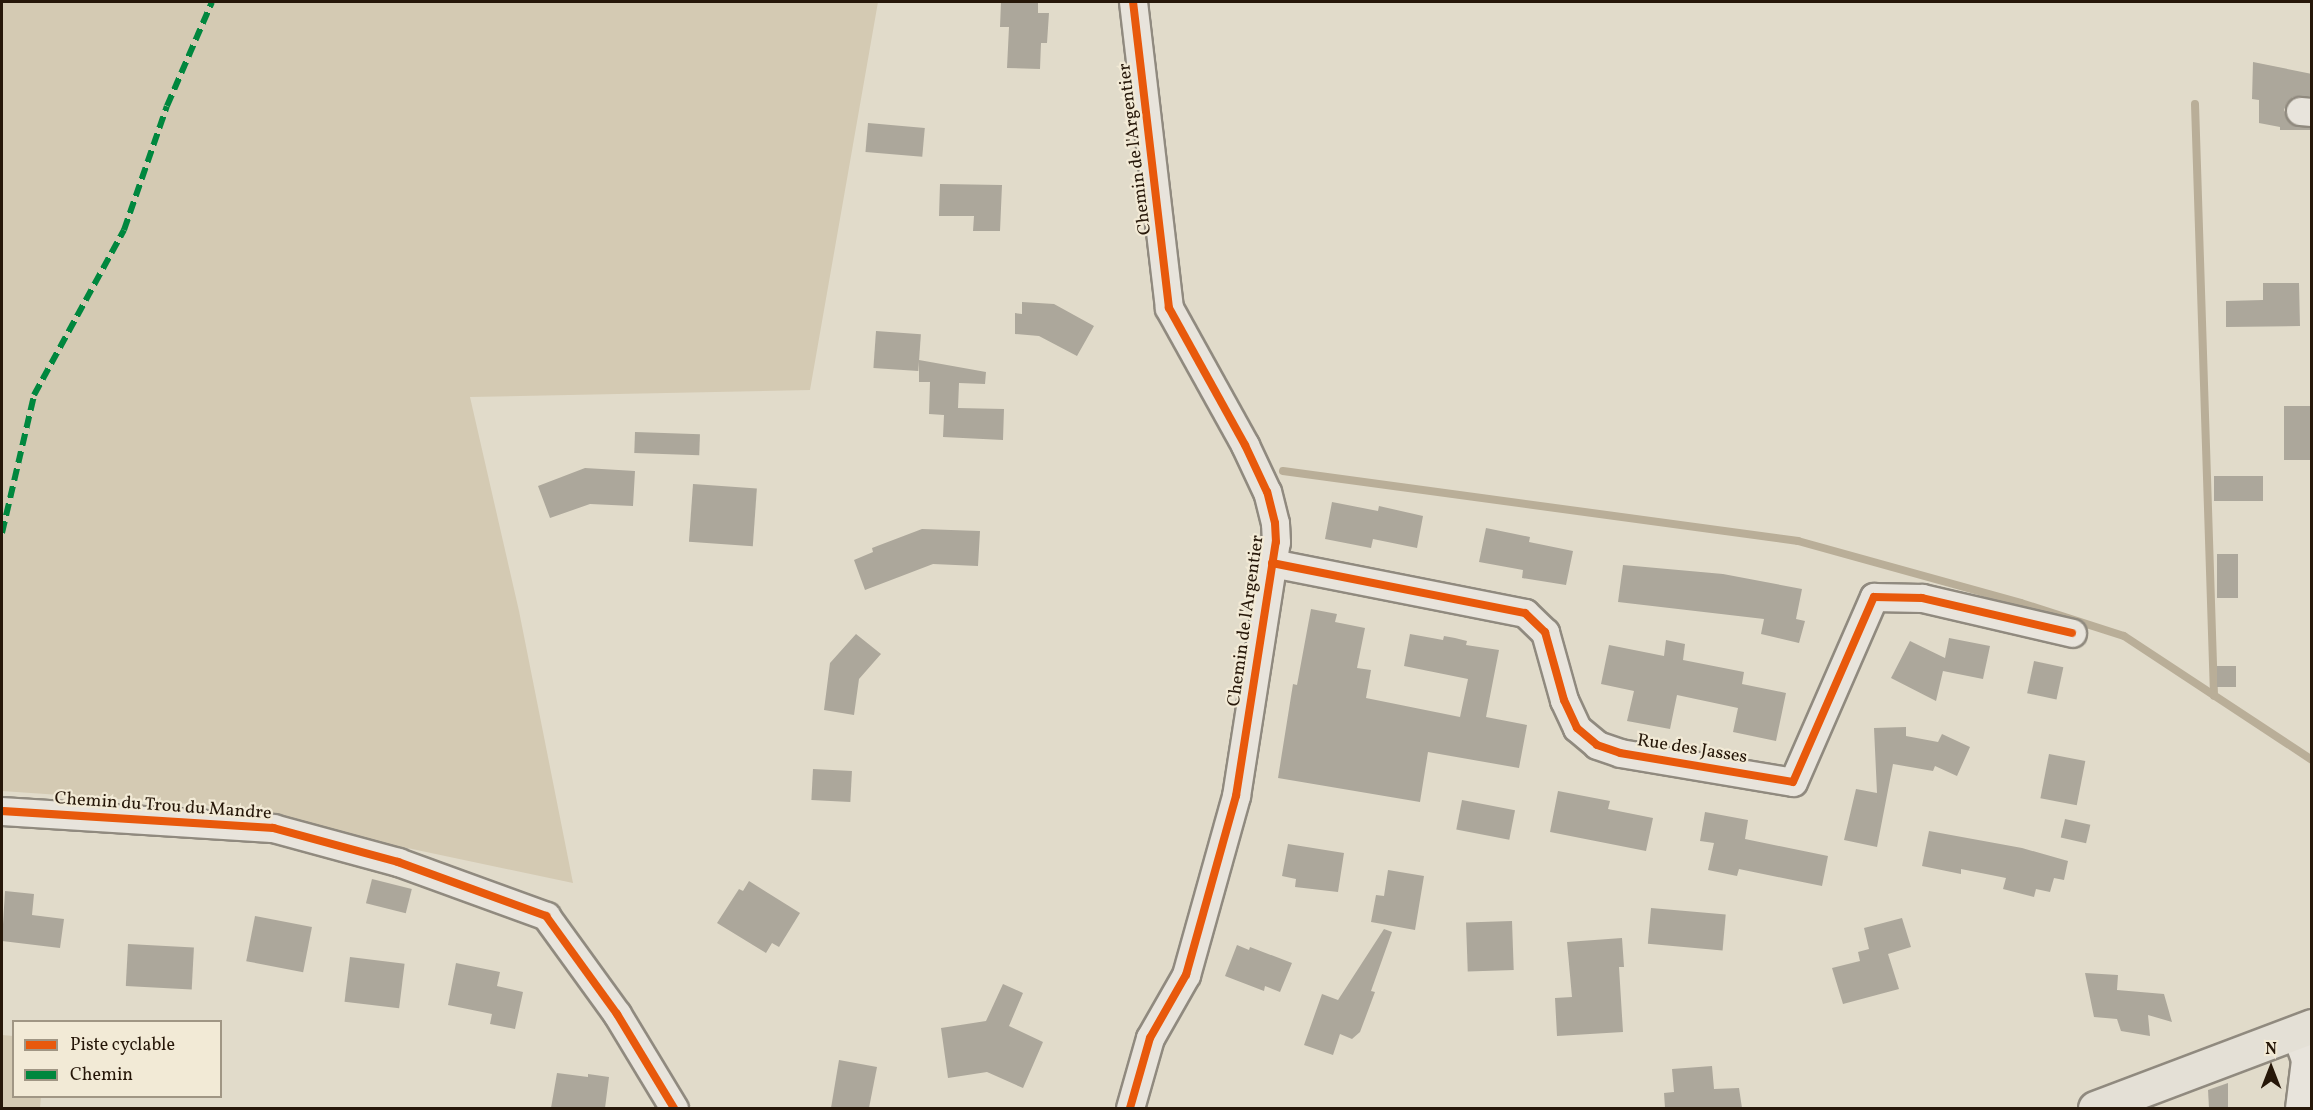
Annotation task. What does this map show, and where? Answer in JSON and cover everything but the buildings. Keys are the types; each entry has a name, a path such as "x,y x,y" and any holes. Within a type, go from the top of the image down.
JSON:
{"main road":[{"path":"2096,1108 2303,1029"}],"street":[{"name":"Chemin de l'Argentier","path":"1130,1108 1150,1038 1186,975 1236,796 1276,542 1275,523 1267,492 1245,445 1169,308 1133,2"},
{"name":"Rue des Jasses","path":"1272,563 1525,613 1545,632 1564,700 1577,728 1597,744 1620,753 1793,782 1874,597 1922,598 2072,633"},
{"name":"Chemin du Trou du Mandre","path":"2,811 273,828 398,862 546,916 617,1014 674,1108"},
{"path":"2299,1108 2305,1060 2303,1029"}],"shaded area":[{"path":"2,2 878,2 810,390 470,397 519,611 573,883 205,805 2,791"},
{"path":"2,1035 12,1036 12,1098 41,1098 40,1108 2,1108"}],"waterway":[{"path":"2195,104 2214,696"},
{"path":"1283,471 1798,541 2021,603 2124,636 2312,760"}],"marked path":[{"path":"2,533 34,395 124,230 167,106 212,2"}],"cycle path":[{"path":"1130,1108 1150,1038 1186,975 1236,796 1276,542 1275,523 1267,492 1245,445 1169,308 1133,2"},
{"path":"1272,563 1525,613 1545,632 1564,700 1577,728 1597,745 1620,753 1793,782 1874,597 1922,598 2072,633"},
{"path":"2,811 273,828 398,862 546,916 617,1014 674,1108"}]}
